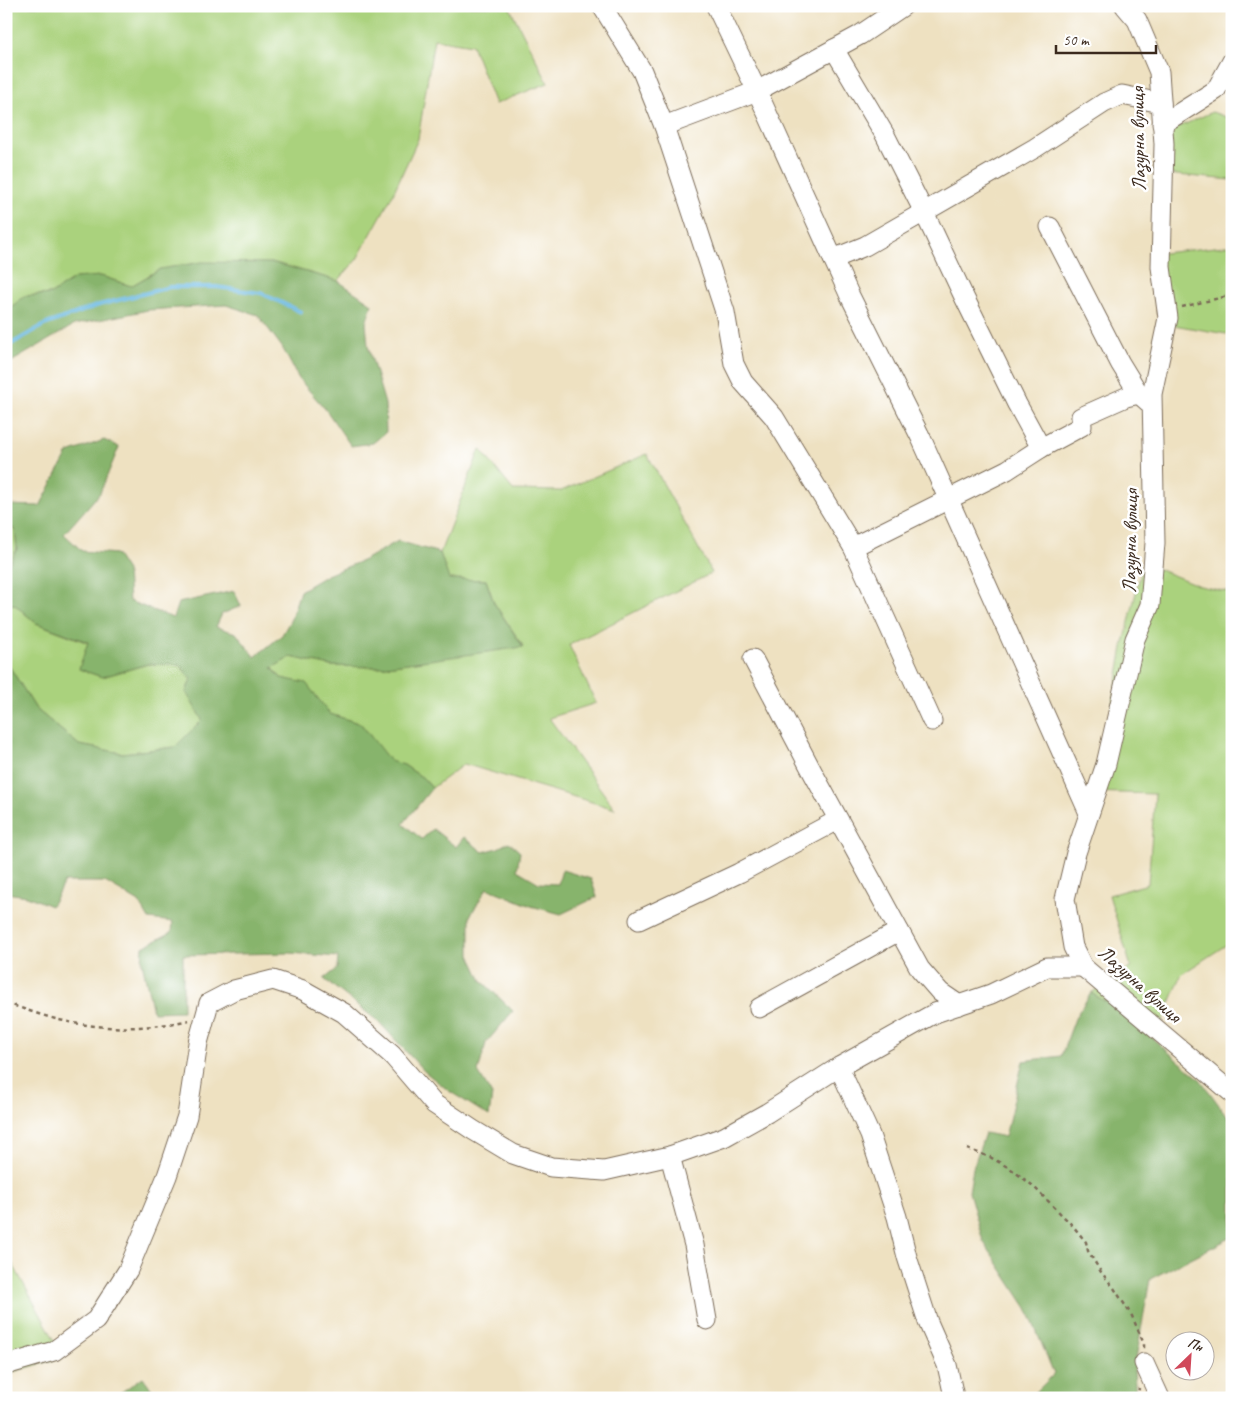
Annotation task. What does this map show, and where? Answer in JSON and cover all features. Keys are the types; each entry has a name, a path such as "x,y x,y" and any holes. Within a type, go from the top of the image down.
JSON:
{"street":[{"path":"602,6 642,71 664,126 725,312 734,364 744,382 774,417 853,547 932,721"},
{"path":"716,6 757,91 833,259 921,438 1089,813"},
{"path":"664,126 757,91 860,35 903,6"},
{"name":"Лазурна вулиця","path":"1125,6 1137,20 1159,72 1164,144 1161,266 1168,318 1152,394 1146,400 1155,543 1150,605 1135,639 1106,764 1076,853 1065,898 1073,947 1083,967 1232,1093"},
{"path":"834,49 884,135 924,212 965,300 1041,448"},
{"path":"1162,124 1216,90 1232,61"},
{"path":"833,259 865,246 1036,148 1104,103 1122,95 1161,103"},
{"path":"1050,227 1120,362 1146,400"},
{"path":"853,547 1007,470 1041,448 1082,426 1081,417 1126,397 1146,400"},
{"path":"754,659 838,820 920,969 940,992 959,1005"},
{"path":"639,920 739,873 838,820"},
{"path":"759,1008 899,931"},
{"path":"6,1366 54,1351 96,1320 128,1270 167,1176 187,1116 198,1043 209,1004 234,990 273,980 303,990 344,1013 392,1054 434,1104 513,1154 551,1167 604,1171 670,1156 724,1137 767,1113 840,1067 935,1013 990,994 1046,967 1083,967"},
{"path":"840,1067 870,1135 897,1217 907,1257 928,1322 947,1366 953,1392"},
{"path":"670,1156 694,1245 707,1320"},
{"path":"1144,1363 1160,1398"}],"path":[{"path":"1167,309 1200,304 1232,294"},
{"path":"6,1003 69,1022 111,1027 147,1026 186,1021 206,1015"},
{"path":"967,1149 990,1157 1011,1169 1032,1185 1080,1234 1086,1242 1088,1251 1095,1263 1132,1316 1144,1344 1144,1363"}],"green space":[{"path":"11,6 509,6 548,83 495,104 472,45 434,39 418,139 391,198 357,259 338,281 275,263 160,269 131,286 101,276 76,278 51,294 25,296 6,311 6,12"},
{"path":"1212,112 1232,119 1232,180 1155,173 1157,137"},
{"path":"1232,245 1232,335 1162,323 1155,254"},
{"path":"202,262 275,263 338,281 372,304 366,323 368,346 385,404 386,432 373,443 351,446 326,410 299,379 282,347 258,315 226,305 148,310 74,325 6,365 6,311 25,296 51,294 75,278 101,276 131,286 160,269"},
{"path":"104,440 119,447 100,493 64,534 82,551 116,554 127,571 129,601 173,618 178,603 234,591 241,606 222,614 216,627 236,633 255,657 282,635 291,619 300,591 327,575 364,560 398,541 440,553 449,579 486,580 494,603 523,647 379,667 331,666 291,657 272,668 281,678 306,683 330,714 361,724 390,761 404,765 423,778 432,788 403,824 422,839 433,829 456,847 464,837 483,852 498,848 509,842 520,852 517,870 539,883 558,884 562,870 591,879 597,897 561,914 531,906 487,888 470,916 470,955 482,981 513,1011 486,1043 478,1072 492,1095 489,1116 449,1091 424,1071 379,1022 324,979 337,969 338,957 290,953 183,955 183,1011 153,1012 142,962 143,947 172,932 173,922 149,919 139,902 105,882 64,882 51,906 27,896 6,893 6,661 36,709 79,745 122,753 175,747 202,720 186,692 191,679 180,665 148,664 102,677 79,669 88,642 36,623 14,604 6,606 6,570 17,549 15,530 6,525 6,505 40,506 68,453"},
{"path":"480,449 513,490 561,491 647,454 712,573 569,645 596,703 549,718 615,809 464,764 432,788 423,778 404,765 390,762 361,724 330,714 306,684 281,678 272,667 291,657 331,666 379,667 523,646 494,603 486,580 448,579 440,553"},
{"path":"6,525 15,530 17,549 6,570"},
{"path":"1143,563 1200,586 1232,593 1232,941 1182,974 1155,1039 1118,1009 1091,993 1131,967 1109,895 1148,884 1155,794 1089,792 1111,713 1123,647"},
{"path":"14,604 36,623 88,643 79,669 102,677 148,664 180,665 191,679 186,692 203,720 176,747 122,753 79,745 36,709 6,661 6,606"},
{"path":"1091,993 1118,1009 1200,1079 1232,1123 1232,1237 1150,1279 1134,1370 1136,1398 1036,1398 1034,1394 1054,1374 1027,1308 983,1241 969,1192 973,1168 985,1133 1005,1137 1023,1061 1061,1056 1076,1016"},
{"path":"6,1252 64,1357 6,1374"},
{"path":"143,1377 158,1398 113,1398"}],"waterway":[{"path":"6,347 44,325 99,305 170,287 216,287 261,293 301,312"}]}
